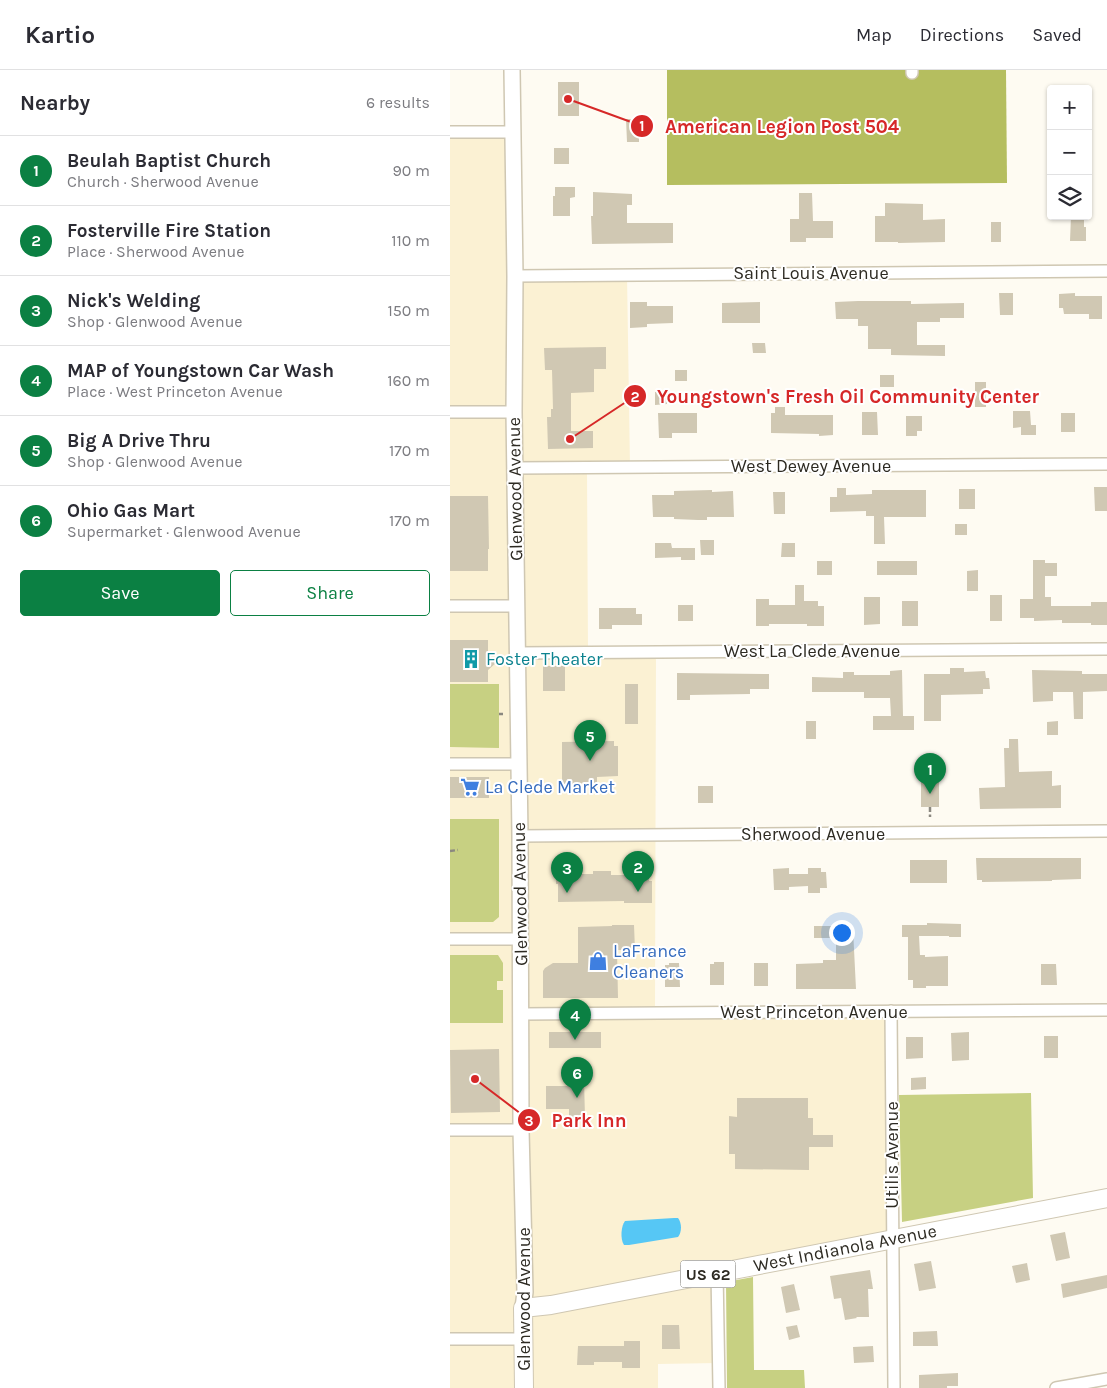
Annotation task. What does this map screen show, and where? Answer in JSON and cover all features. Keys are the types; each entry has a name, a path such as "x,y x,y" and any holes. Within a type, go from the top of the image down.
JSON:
{"main road":[{"name":"Glenwood Avenue","path":"512,70 521,1130 525,1292 523,1308 524,1388"},
{"name":"West Indianola Avenue","path":"523,1308 1107,1198"}],"street":[{"path":"450,132 513,132"},
{"name":"Saint Louis Avenue","path":"514,276 1107,271"},
{"path":"450,412 514,412"},
{"name":"West Dewey Avenue","path":"516,468 1107,464"},
{"path":"450,606 517,606"},
{"name":"West La Clede Avenue","path":"518,653 1107,649"},
{"path":"450,764 518,764"},
{"name":"Sherwood Avenue","path":"520,836 1107,832"},
{"path":"450,939 520,939"},
{"name":"West Princeton Avenue","path":"521,1014 1107,1010"},
{"name":"Utilis Avenue","path":"891,1011 894,1388"},
{"path":"450,1130 521,1130"},
{"path":"717,1272 718,1388"},
{"path":"450,1339 524,1339"},
{"path":"1056,1388 1107,1379"}],"path":[{"path":"930,807 930,817"},
{"path":"450,851 458,850"}],"shaded area":[{"path":"450,132 513,132 515,275 627,275 630,467 587,468 588,652 656,652 655,1013 891,1011 893,1239 717,1272 718,1363 658,1364 658,1388 450,1388"}],"green space":[{"path":"667,70 1006,70 1007,183 667,185"},
{"path":"450,684 499,684 499,748 450,747"},
{"path":"450,819 499,819 499,917 493,922 450,922"},
{"path":"450,955 498,955 503,963 503,981 497,981 497,990 503,990 503,1023 450,1023"},
{"path":"1031,1093 1033,1198 902,1222 899,1095"},
{"path":"753,1277 754,1370 804,1370 805,1388 727,1388 726,1282"}],"water":[{"path":"678,1218 681,1230 678,1237 624,1245 622,1233 625,1221"}],"building":[{"path":"558,82 579,82 579,116 558,116"},
{"path":"626,119 639,119 639,142 627,142"},
{"path":"554,148 569,148 569,164 554,164"},
{"path":"555,187 575,187 575,197 570,198 570,216 553,216"},
{"path":"593,192 632,194 632,205 627,205 627,223 673,223 673,243 592,244 591,216 593,216"},
{"path":"799,193 812,193 813,221 833,221 833,238 806,238 806,242 790,242 790,219 799,219"},
{"path":"885,203 923,204 923,220 945,219 945,242 875,242 875,216 885,216"},
{"path":"1071,220 1084,220 1086,241 1070,241"},
{"path":"991,222 1001,222 1001,242 991,242"},
{"path":"999,293 1013,293 1013,315 1000,315"},
{"path":"1075,293 1075,296 1102,296 1102,319 1089,319 1089,314 1064,314 1063,308 1059,308 1059,294"},
{"path":"911,301 911,304 964,303 964,318 940,318 940,322 917,322 917,345 945,345 945,356 891,355 891,349 868,349 868,326 858,326 858,319 836,319 835,302"},
{"path":"630,302 647,302 647,306 673,306 673,323 647,324 647,327 630,328"},
{"path":"760,302 760,323 722,323 722,303"},
{"path":"752,343 765,343 766,353 753,353"},
{"path":"606,347 606,369 594,369 594,392 571,393 571,431 593,431 593,448 548,449 547,417 551,417 551,409 553,409 552,370 545,370 544,348"},
{"path":"675,370 687,370 687,381 675,381"},
{"path":"880,375 894,375 894,387 880,387"},
{"path":"975,382 986,382 986,407 975,407"},
{"path":"655,392 667,392 667,404 655,405"},
{"path":"775,407 785,407 785,415 833,415 833,435 771,433 771,413 775,413"},
{"path":"1013,411 1030,411 1031,425 1036,425 1036,435 1021,435 1021,427 1013,428"},
{"path":"862,412 877,412 878,435 862,435"},
{"path":"658,413 697,413 697,433 672,433 672,438 659,438"},
{"path":"1061,413 1075,413 1075,432 1061,432"},
{"path":"906,416 922,416 922,431 917,431 917,436 906,436"},
{"path":"1094,487 1107,487 1107,511 1095,511"},
{"path":"837,488 846,488 846,495 872,494 872,490 926,490 926,517 884,517 885,544 874,544 874,516 866,516 866,511 830,512 830,497 837,497"},
{"path":"959,489 975,489 975,509 959,509"},
{"path":"712,490 712,492 733,491 734,517 707,517 707,520 698,520 653,517 652,495 674,495 674,491"},
{"path":"773,492 785,492 785,514 774,514"},
{"path":"450,496 488,496 488,571 450,571"},
{"path":"955,524 967,524 967,535 955,535"},
{"path":"700,540 714,540 714,555 701,555"},
{"path":"655,543 671,543 672,548 695,548 695,560 681,560 681,557 655,558"},
{"path":"782,543 795,543 795,557 781,557"},
{"path":"1033,560 1057,563 1057,576 1045,576 1045,597 1051,597 1051,606 1091,606 1091,602 1107,602 1107,625 1062,623 1062,620 1034,621 1034,618 1020,618 1020,599 1033,599"},
{"path":"817,561 832,561 832,575 817,575"},
{"path":"877,561 917,561 917,575 877,575"},
{"path":"978,570 978,591 967,591 967,571"},
{"path":"795,585 804,585 804,601 818,601 818,606 824,606 824,626 769,624 769,626 756,626 756,599 769,599 769,605 795,605"},
{"path":"990,595 1002,595 1002,621 990,621"},
{"path":"864,597 880,597 880,624 864,625"},
{"path":"902,601 918,601 918,626 902,626"},
{"path":"678,605 693,605 693,621 678,621"},
{"path":"599,608 636,608 636,614 642,614 642,625 612,625 612,629 599,629"},
{"name":"Foster Theater","path":"450,640 488,640 488,655 496,663 488,670 488,682 450,682"},
{"path":"543,666 565,666 565,691 543,691"},
{"path":"950,668 964,668 964,672 985,671 986,678 989,678 990,689 983,689 983,694 941,695 941,721 924,721 924,674 950,674"},
{"path":"902,670 903,716 914,716 914,730 873,730 873,716 891,716 890,698 864,698 864,692 812,692 812,677 843,678 843,672 854,672 854,675 890,675 890,671"},
{"path":"1032,670 1082,671 1082,674 1107,674 1107,691 1083,692 1083,719 1074,719 1073,692 1053,692 1053,701 1033,702"},
{"path":"677,673 769,674 769,689 750,689 750,694 690,695 690,700 677,700"},
{"path":"625,684 638,684 638,724 625,724"},
{"path":"806,721 816,721 816,739 806,739"},
{"path":"1058,721 1058,735 1047,735 1047,722"},
{"path":"1009,739 1018,739 1019,772 1052,771 1052,786 1061,785 1061,808 980,809 979,788 1005,787 1004,748 1009,748"},
{"path":"614,741 614,746 618,746 618,776 597,777 597,783 562,784 562,742"},
{"path":"921,762 939,762 939,807 921,807"},
{"name":"La Clede Market","path":"450,777 489,777 489,798 450,798"},
{"path":"698,786 713,786 713,803 698,803"},
{"path":"976,858 1081,858 1081,879 982,882 982,880 977,880"},
{"path":"910,860 947,860 947,883 910,883"},
{"path":"789,868 789,874 808,874 808,868 821,868 821,872 826,872 827,888 820,888 820,893 808,893 808,886 789,887 789,890 774,890 773,869"},
{"path":"593,871 611,871 611,875 649,875 649,881 652,881 652,903 624,903 624,901 558,902 556,874 593,874"},
{"path":"927,923 961,924 961,937 919,936 920,955 925,955 925,957 948,956 948,986 913,988 913,980 908,980 908,937 902,937 902,925 927,925"},
{"name":"LaFrance Cleaners","path":"634,925 635,950 617,950 618,998 543,998 543,971 545,968 553,963 578,963 578,927"},
{"path":"814,926 833,926 833,929 853,929 856,989 796,989 796,964 823,963 823,960 836,960 836,938 814,938"},
{"path":"714,962 724,962 724,985 710,985 710,964 714,964"},
{"path":"669,963 679,963 680,987 665,987 665,965 669,965"},
{"path":"754,963 768,963 768,986 754,986"},
{"path":"1041,964 1056,964 1057,985 1041,985"},
{"path":"549,1032 601,1032 601,1048 549,1048"},
{"path":"969,1032 969,1060 952,1061 951,1033"},
{"path":"1044,1036 1058,1036 1058,1058 1044,1058"},
{"path":"906,1037 923,1037 923,1058 906,1059"},
{"path":"499,1049 500,1112 451,1113 450,1050"},
{"path":"926,1077 926,1089 911,1090 911,1078"},
{"path":"569,1079 584,1079 585,1118 569,1118 569,1109 546,1109 546,1086 569,1086"},
{"path":"737,1098 808,1098 808,1118 813,1118 813,1135 833,1135 833,1147 809,1147 809,1170 735,1169 735,1154 729,1154 729,1116 737,1117"},
{"path":"1065,1232 1070,1258 1056,1261 1050,1235"},
{"path":"931,1261 936,1288 919,1291 914,1264"},
{"path":"1027,1263 1030,1280 1016,1283 1012,1266"},
{"path":"870,1270 873,1289 868,1289 869,1317 856,1317 845,1320 841,1298 834,1299 830,1276"},
{"path":"1107,1275 1107,1288 1063,1298 1061,1284"},
{"path":"794,1284 800,1310 786,1313 781,1287"},
{"path":"662,1325 679,1325 680,1349 662,1349"},
{"path":"797,1325 800,1337 789,1340 786,1327"},
{"path":"937,1331 938,1346 913,1346 913,1332"},
{"path":"624,1341 640,1341 640,1368 622,1368 622,1362 594,1362 594,1365 577,1365 578,1346 624,1346"},
{"path":"873,1346 874,1362 854,1363 853,1347"},
{"path":"958,1373 958,1386 919,1388 919,1375"}],"place":[{"name":"American Legion Post 504","path":"568,99"},
{"name":"Youngstown's Fresh Oil Community Center","path":"570,439"},
{"name":"Foster Theater","path":"471,659"},
{"name":"Big A Drive Thru","path":"590,761"},
{"name":"La Clede Market","path":"470,787"},
{"name":"Beulah Baptist Church","path":"930,794"},
{"name":"Fosterville Fire Station","path":"638,892"},
{"name":"Nick's Welding","path":"567,893"},
{"name":"LaFrance Cleaners","path":"598,961"},
{"name":"MAP of Youngstown Car Wash","path":"575,1040"},
{"name":"Park Inn","path":"475,1079"},
{"name":"Ohio Gas Mart","path":"577,1098"}]}
